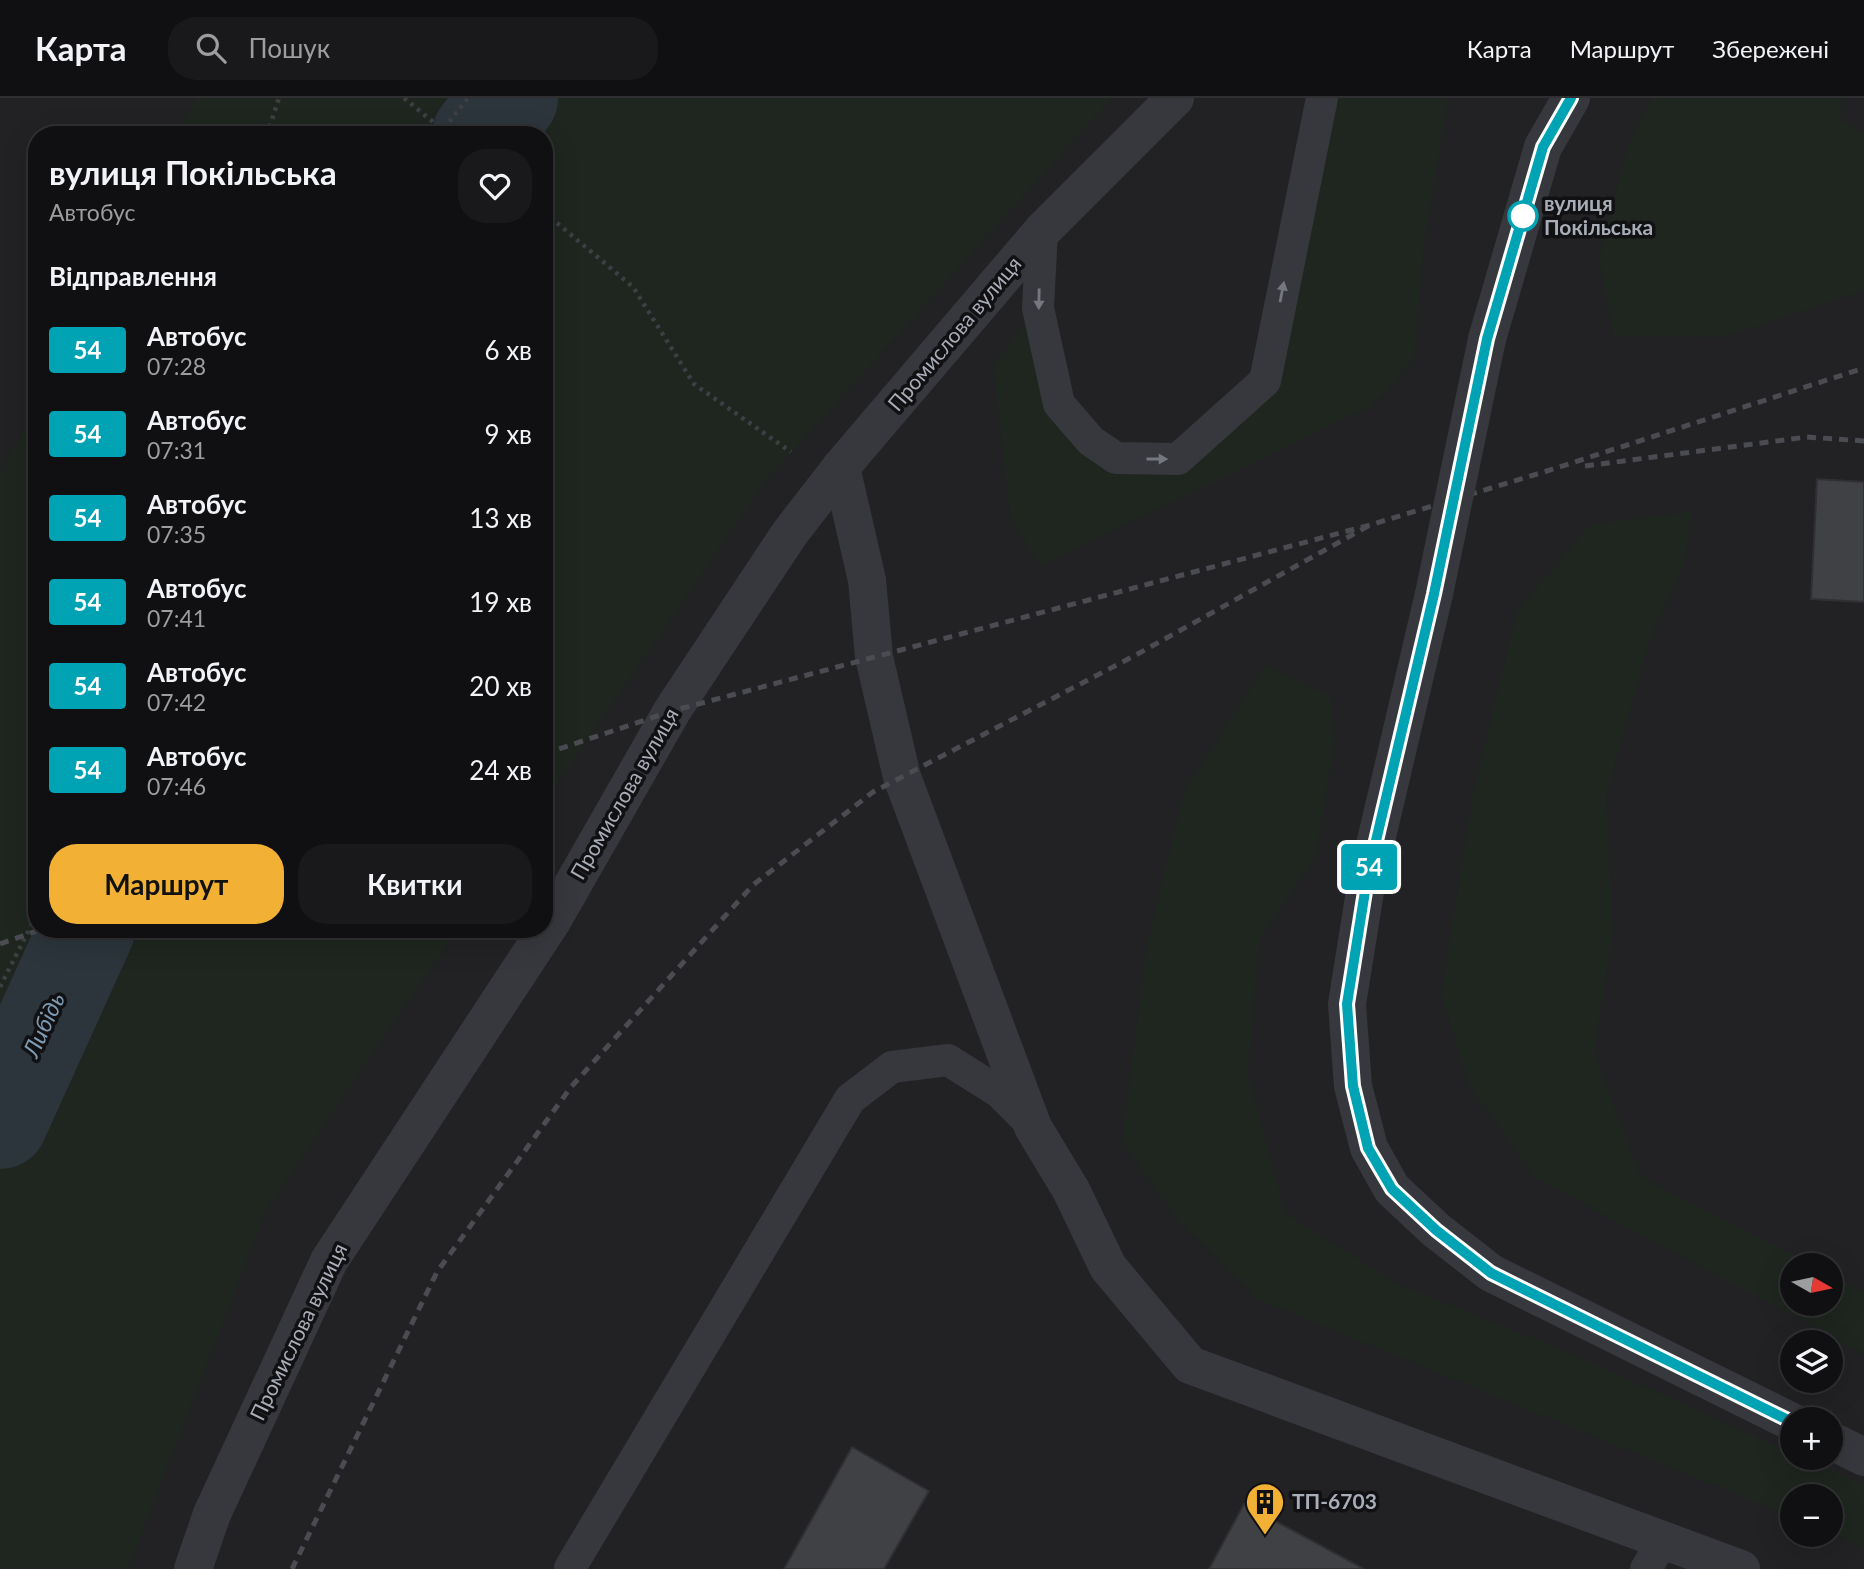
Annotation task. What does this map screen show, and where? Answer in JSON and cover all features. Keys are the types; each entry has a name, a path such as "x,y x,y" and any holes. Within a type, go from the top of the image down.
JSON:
{"street":[{"name":"Промислова вулиця","path":"553,919 672,711 790,533 836,474 1042,231 1175,98"},
{"path":"1571,98 1543,147 1487,339 1434,594 1367,879 1347,1004 1353,1086 1368,1148 1392,1189 1436,1230 1491,1273 1780,1416"},
{"path":"836,474 867,580 874,657 901,777 1033,1127 1071,1190 1108,1267 1189,1365 1655,1555 1741,1569"},
{"name":"Промислова вулиця","path":"193,1569 212,1514 329,1261 541,938"},
{"path":"1843,1446 1864,1457"}],"lane":[{"path":"1042,231 1038,308 1059,404 1091,442 1116,458 1178,459 1265,381 1322,98"},
{"path":"570,1568 850,1099 892,1067 948,1060 999,1092 1033,1127"}],"path":[{"path":"270,126 279,98"},
{"path":"404,98 438,126"},
{"path":"446,126 468,98"},
{"path":"553,220 633,287 694,384 836,474"},
{"path":"0,988 28,932"}],"shaded area":[{"path":"0,98 1864,98 1864,1569 0,1569"},
{"path":"196,98 1112,98 764,483 553,790 553,126 182,126"},
{"path":"1322,98 1448,98 1424,243 1414,360 1372,406 1040,566 1010,515 993,365 1038,308 1059,404 1116,458 1178,459 1265,380"},
{"path":"1654,98 1843,98 1841,119 1864,135 1864,291 1723,337 1614,336 1599,258 1629,142"},
{"path":"28,421 28,938 452,938 267,1208 128,1569 0,1569 0,474"},
{"path":"1692,511 1684,565 1650,638 1606,796 1613,931 1594,1053 1640,1176 1790,1253 1780,1253 1780,1309 1537,1179 1470,1087 1441,995 1473,794 1517,611 1590,525"},
{"path":"1266,665 1330,696 1335,741 1316,856 1259,941 1248,1076 1285,1213 1398,1284 1577,1356 1780,1448 1780,1470 1830,1470 1864,1485 1864,1547 1843,1538 1843,1484 1780,1484 1780,1512 1259,1300 1176,1218 1122,1141 1147,945 1184,792"},
{"path":"1843,1281 1864,1292 1864,1354 1843,1343 1843,1330 1819,1330 1793,1316 1843,1316"}],"building":[{"path":"1817,479 1864,482 1864,602 1811,599"},
{"path":"852,1447 929,1491 884,1569 784,1569"},
{"name":"ТП-6703","path":"1244,1504 1364,1569 1209,1569"}],"waterway":[{"name":"Либідь","path":"487,126 510,98"},
{"name":"Либідь","path":"0,1121 83,938"}],"railway":[{"path":"553,751 672,711 1370,525 1547,471 1864,368"},
{"path":"1585,466 1807,437 1864,441"},
{"path":"292,1569 437,1272 571,1087 753,885 873,792 1134,656 1370,525"},
{"path":"0,944 28,934"}],"bus line":[{"name":"54","path":"1571,98 1543,147 1487,339 1434,594 1367,879 1347,1004 1353,1086 1368,1148 1392,1189 1436,1230 1491,1273 1780,1416"}],"place":[{"name":"вулиця Покільська","path":"1523,216"},
{"name":"ТП-6703","path":"1265,1536"}]}
